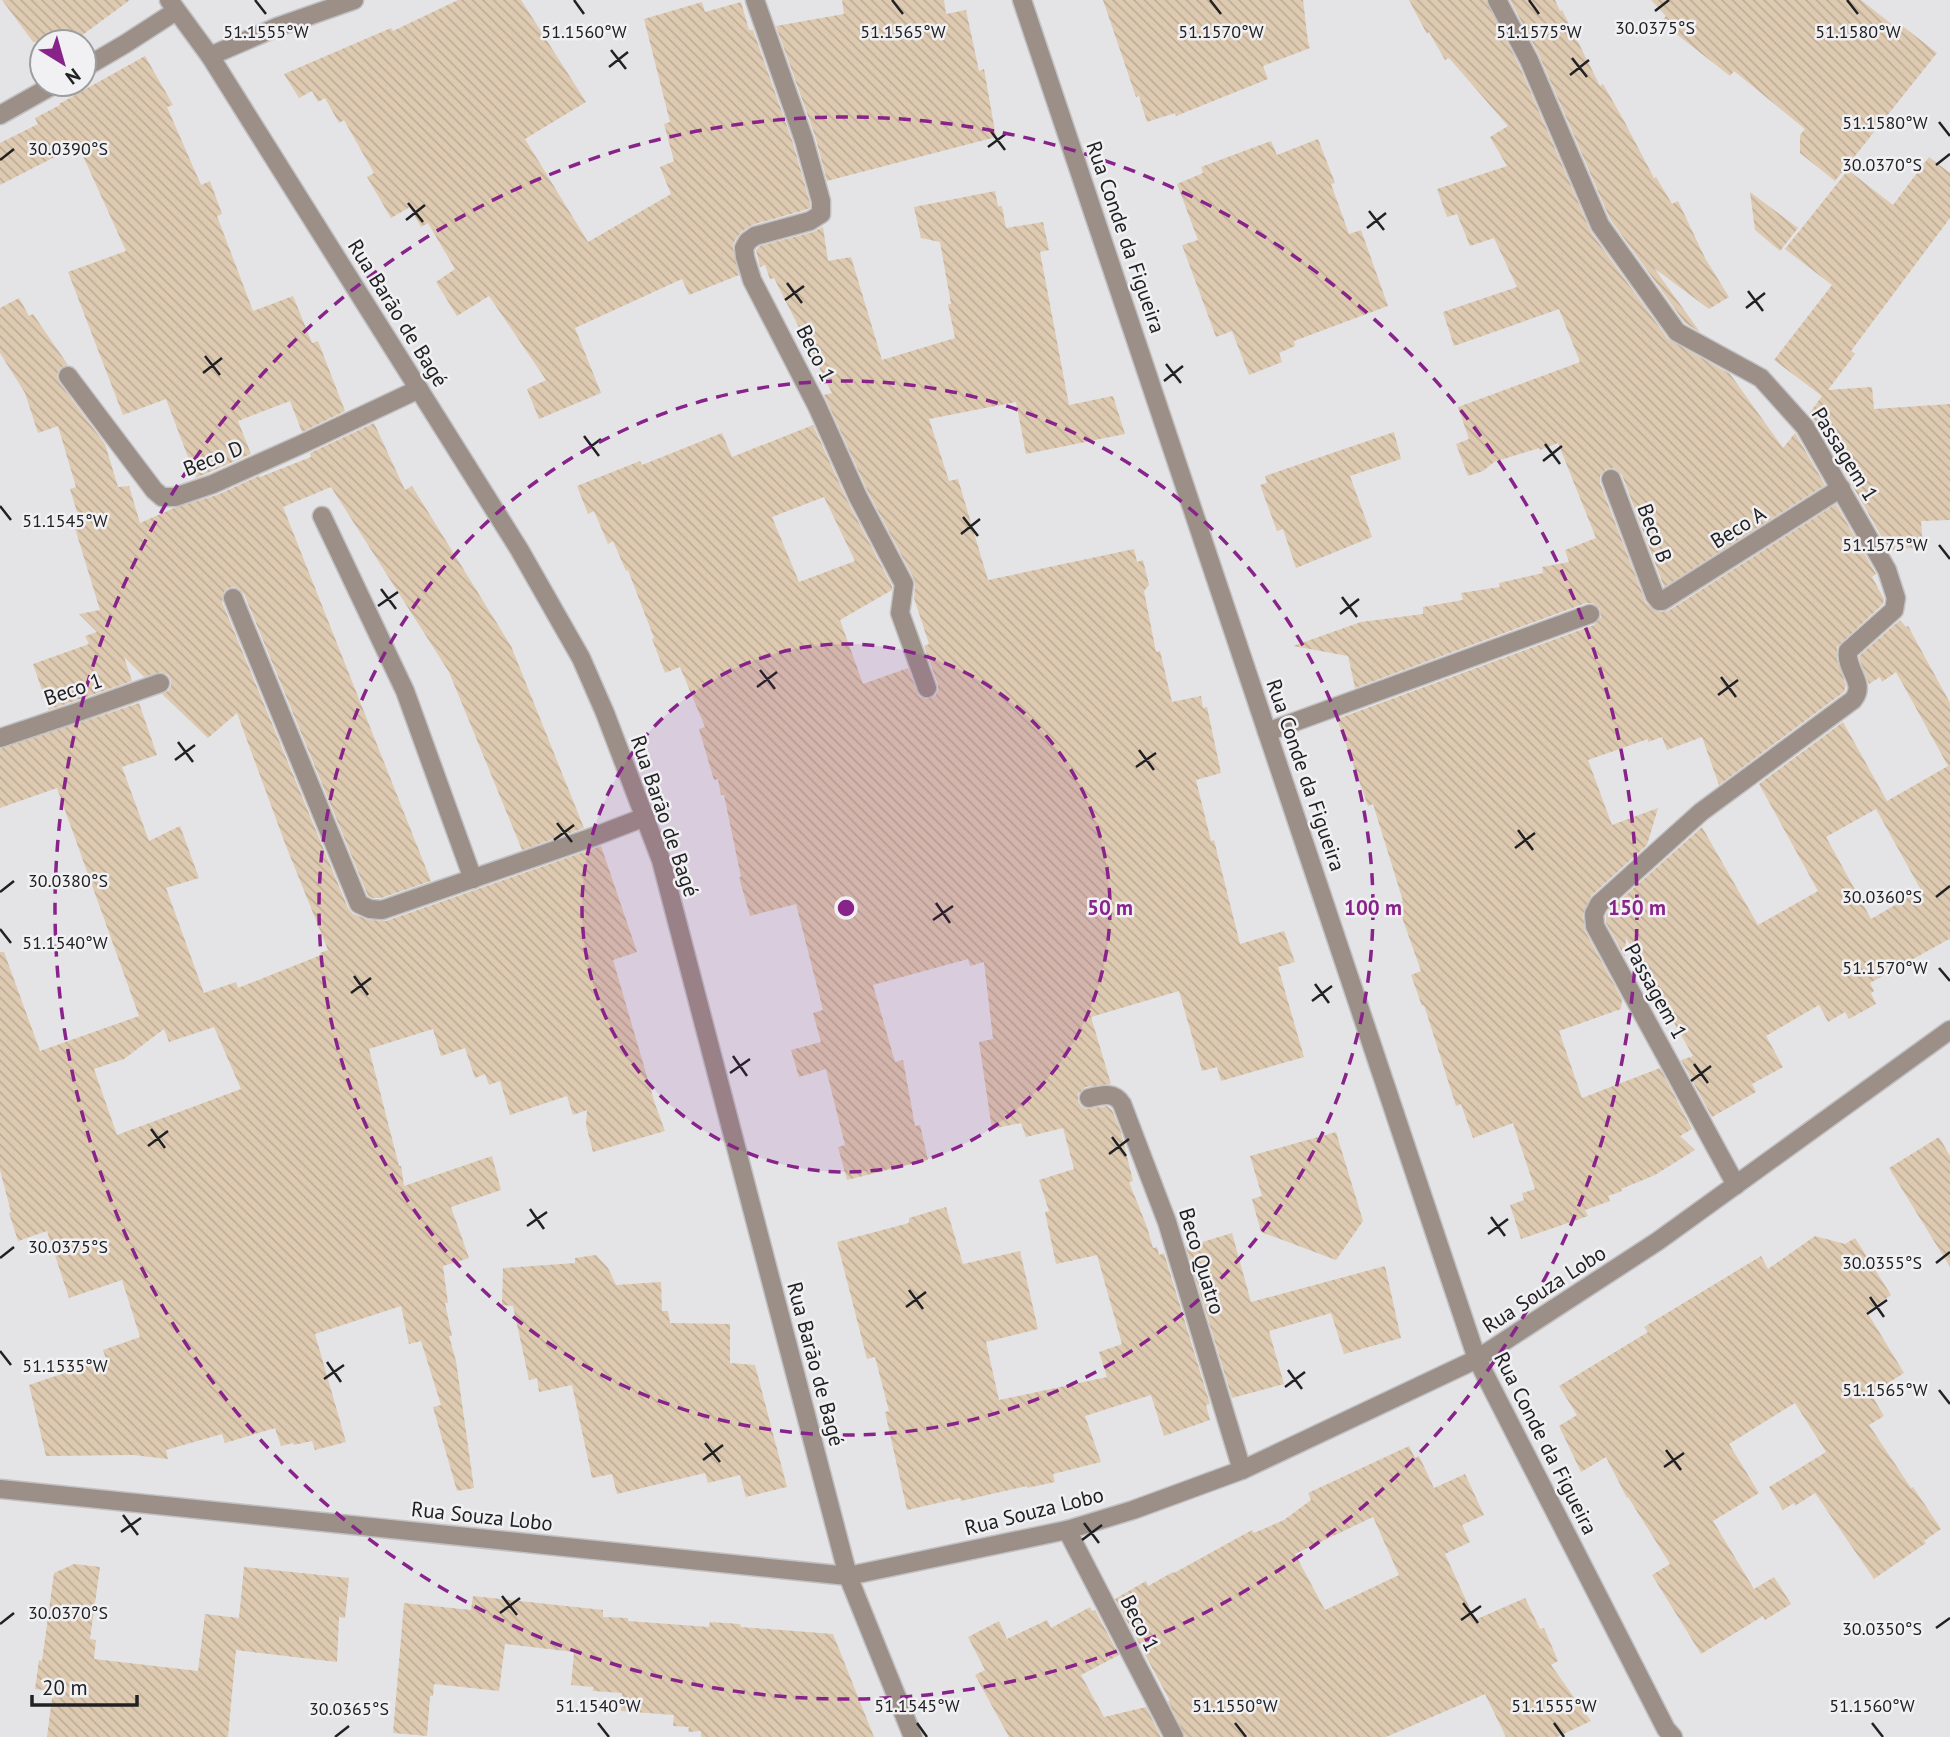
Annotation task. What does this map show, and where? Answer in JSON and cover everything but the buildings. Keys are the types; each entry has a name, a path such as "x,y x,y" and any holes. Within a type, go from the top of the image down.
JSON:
{"street":[{"path":"210,56 277,27 354,0"},
{"name":"Beco 1","path":"755,0 804,141 822,209 821,214 810,221 755,236 744,248 745,257 752,280 817,406 858,497 904,584 900,613 927,688"},
{"name":"Rua Conde da Figueira","path":"1022,0 1478,1359 1666,1730 1673,1737"},
{"name":"Passagem 1","path":"1497,0 1529,60 1600,225 1677,332 1761,379 1805,427 1887,570 1896,598 1891,615 1848,651 1847,659 1859,687 1853,700 1701,812 1599,904 1594,914 1595,926 1735,1185"},
{"path":"98,60 125,44 172,6"},
{"name":"Rua Barão de Bagé","path":"172,6 210,56 519,549 581,658 605,713 661,860 848,1576 913,1737"},
{"path":"0,116 31,98"},
{"name":"Beco D","path":"68,376 162,497 175,497 213,484 419,389"},
{"name":"Beco B","path":"1611,480 1659,601"},
{"name":"Beco A","path":"1659,601 1665,600 1841,488"},
{"path":"322,516 405,691 473,879"},
{"path":"233,598 359,904 382,910 645,817"},
{"path":"1267,732 1590,614"},
{"name":"Beco 1","path":"0,737 160,682"},
{"name":"Rua Souza Lobo","path":"0,1489 848,1576 1067,1530 1133,1510 1242,1470 1478,1359 1658,1241 1950,1030"},
{"name":"Beco Quatro","path":"1089,1098 1111,1095 1119,1098 1122,1104 1167,1223 1242,1470"},
{"name":"Beco 1","path":"1067,1530 1174,1737"}]}
